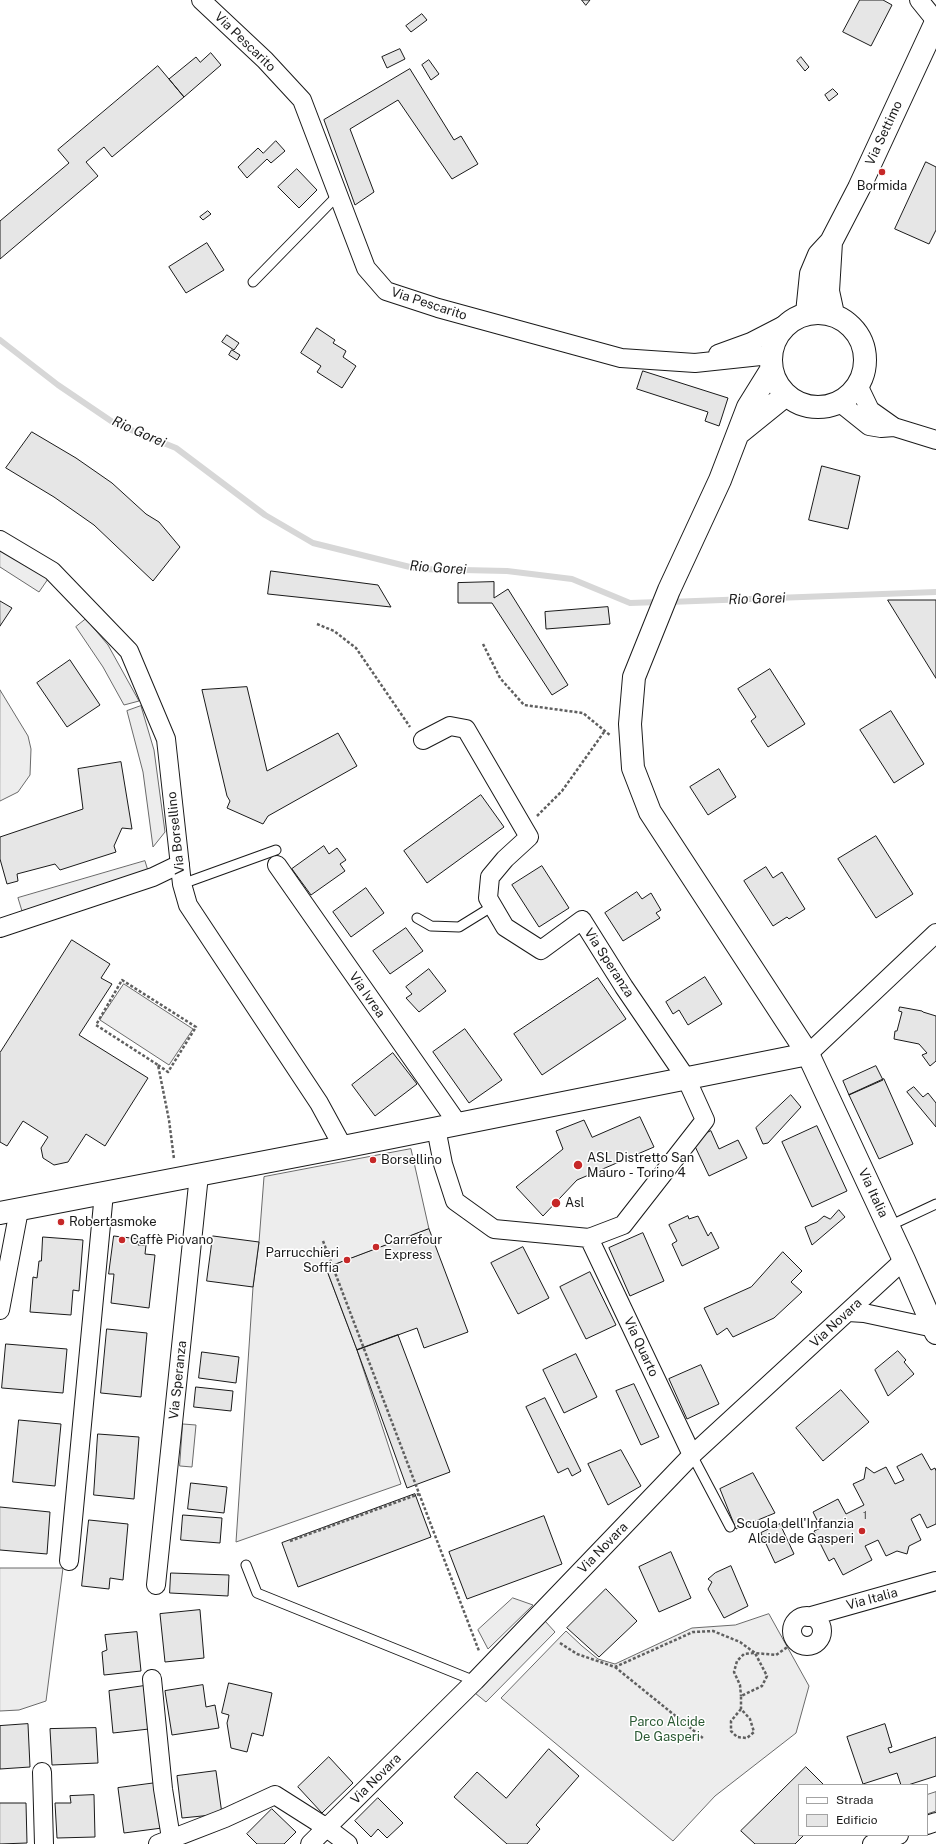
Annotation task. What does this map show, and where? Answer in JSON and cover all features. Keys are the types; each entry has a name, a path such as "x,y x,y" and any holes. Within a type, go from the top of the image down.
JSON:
{"street":[{"name":"Via Pescarito","path":"202,0 265,60 302,100 366,268 386,290 438,308 621,358 695,363 770,362"},
{"path":"919,0 936,22"},
{"name":"Via Settimo","path":"807,313 811,274 820,255 831,242 859,188 936,22"},
{"name":"Via Settimo","path":"831,242 828,291 833,314"},
{"path":"695,363 751,342 807,313 833,314 845,320 854,329 861,340 865,355 864,371 858,385 850,395 839,402 826,407 812,407 798,403 786,395 776,384 770,362 774,339 784,325"},
{"name":"Via Italia","path":"770,362 748,407 720,480 652,630 634,677 630,724 633,768 650,812 808,1054 889,1226 935,1330"},
{"path":"858,385 870,410 894,427 936,440"},
{"path":"739,433 786,395"},
{"path":"839,402 869,426 881,428 894,427"},
{"name":"Via Borsellino","path":"0,540 52,571 129,651 166,739 182,884 188,905 319,1103 343,1147"},
{"path":"422,740 450,726 466,729 524,829"},
{"name":"Via Speranza","path":"436,1128 443,1164 455,1201 494,1229 589,1238 624,1225 705,1120 686,1078 624,987 582,920 541,950 505,927 488,898 490,877 505,859 529,837 524,829"},
{"name":"Via Ivrea","path":"277,858 458,1124"},
{"path":"0,928 153,877 180,864"},
{"path":"0,1310 10,1211 343,1147 808,1054 936,933"},
{"name":"Via Speranza","path":"156,1585 199,1175"},
{"path":"68,1561 104,1193"},
{"name":"Via Quarto","path":"589,1238 692,1455"},
{"name":"Via Novara","path":"310,1844 481,1676 692,1455 904,1260"},
{"path":"848,1312 864,1313 935,1330"},
{"name":"Via Italia","path":"796,1641 793,1637 793,1627 799,1620 936,1581"},
{"path":"796,1641 804,1646 809,1646 814,1645 821,1638 822,1633 820,1624 817,1620 808,1617"},
{"path":"152,1679 163,1789 165,1841 225,1818 274,1795 327,1828 348,1844"},
{"path":"42,1772 44,1844"},
{"path":"872,1844 896,1836"}],"lane":[{"path":"253,282 338,195"},
{"path":"182,884 277,858"},
{"path":"417,918 431,926 459,927 493,906"},
{"path":"889,1226 936,1204"},
{"path":"692,1455 730,1527"},
{"path":"246,1565 257,1593 481,1676"}],"path":[{"path":"317,624 334,631 356,648 411,729 422,740"},
{"path":"483,644 500,678 524,705 583,713 604,732 632,748"},
{"path":"524,829 562,791 604,732"},
{"path":"158,1066 168,1072 196,1027 122,980 96,1025 158,1066 169,1120 177,1179"},
{"path":"323,1241 419,1494 481,1676"},
{"path":"290,1542 419,1494"},
{"path":"615,1667 693,1632 713,1631 740,1642 755,1653 767,1676 762,1686 741,1696"},
{"path":"741,1709 750,1719 754,1732 748,1738 737,1737 731,1731 731,1721 741,1709 740,1685 734,1672 737,1661 744,1654 755,1653 776,1655 796,1641"},
{"path":"560,1643 577,1654 615,1667 704,1739"}],"shaded area":[{"path":"0,550 48,579 39,592 0,567"},
{"path":"86,619 108,645 139,701 124,705 103,667 76,627"},
{"path":"0,690 28,736 31,749 30,775 18,792 0,801"},
{"path":"141,706 154,750 165,832 153,847 143,772 127,711"},
{"path":"145,861 149,874 22,911 18,898"},
{"path":"124,984 193,1029 169,1065 100,1020"},
{"path":"411,1149 429,1229 326,1268 357,1350 401,1484 236,1542 253,1287 259,1242 264,1177"},
{"path":"183,1424 196,1425 192,1467 180,1466"},
{"path":"0,1568 63,1568 46,1701 19,1710 0,1711"},
{"path":"513,1598 533,1605 488,1649 478,1630"},
{"name":"Parco Alcide De Gasperi","path":"769,1614 809,1686 796,1733 715,1796 673,1841 501,1698 566,1631 598,1659 615,1664 692,1628 735,1625"},
{"path":"545,1621 555,1632 486,1702 475,1693"},
{"path":"936,1792 936,1811 928,1814 928,1795"}],"building":[{"path":"582,0 590,0 586,5"},
{"path":"860,0 883,0 892,5 871,46 843,32"},
{"path":"422,14 427,20 411,32 406,26"},
{"path":"400,49 405,59 387,68 382,57"},
{"path":"211,53 221,65 184,97 169,79 196,57 200,62"},
{"path":"801,57 809,67 805,71 797,61"},
{"path":"429,60 439,74 431,80 422,65"},
{"path":"158,66 184,97 112,157 104,147 86,162 98,176 0,259 0,221 69,163 58,150"},
{"path":"410,69 454,140 461,136 478,164 452,179 398,100 350,129 374,192 355,205 324,120"},
{"path":"833,89 838,94 829,101 825,95"},
{"path":"276,141 285,151 271,163 267,159 247,178 238,167 258,148 263,153"},
{"path":"926,162 936,167 936,230 929,244 895,229"},
{"path":"297,169 317,190 299,208 278,187"},
{"path":"208,211 211,214 203,220 200,217"},
{"path":"207,243 224,270 186,293 169,267"},
{"path":"317,328 335,340 333,343 346,351 343,357 356,366 342,388 317,372 321,366 301,353"},
{"path":"227,335 239,343 234,350 222,342"},
{"path":"232,350 240,355 237,360 229,355"},
{"path":"643,371 728,398 719,426 705,421 708,412 637,389"},
{"path":"32,432 76,458 112,483 146,514 159,522 180,547 153,581 94,525 54,497 6,468"},
{"path":"822,466 860,476 848,529 809,520"},
{"path":"271,571 378,585 391,607 268,594"},
{"path":"494,582 494,598 508,589 568,685 552,695 492,603 458,603 458,583"},
{"path":"888,600 936,600 936,678"},
{"path":"0,601 12,608 0,626"},
{"path":"608,607 610,624 546,629 545,612"},
{"path":"70,660 100,705 67,727 37,683"},
{"path":"770,669 805,724 768,747 751,721 756,717 738,689"},
{"path":"247,687 267,771 338,733 357,766 268,816 263,824 227,808 230,801 227,796 202,690"},
{"path":"891,711 924,764 894,783 860,730"},
{"path":"121,762 132,829 122,828 114,846 116,852 60,870 55,864 17,874 18,881 7,884 0,859 0,837 83,809 78,769"},
{"path":"719,769 736,797 708,815 690,787"},
{"path":"481,795 504,827 427,883 404,851"},
{"path":"876,836 913,894 876,918 838,859"},
{"path":"324,846 329,854 337,848 346,860 340,864 345,871 311,895 292,869"},
{"path":"542,866 569,908 539,927 512,885"},
{"path":"766,867 773,878 782,872 805,909 789,919 787,917 773,926 744,881"},
{"path":"366,888 384,913 351,937 333,912"},
{"path":"637,892 642,899 651,893 661,910 656,913 660,918 623,941 605,913"},
{"path":"406,928 423,951 390,974 373,951"},
{"path":"72,940 110,964 101,978 112,984 79,1035 148,1078 105,1146 86,1134 68,1162 54,1165 43,1158 41,1148 48,1137 23,1121 7,1146 0,1142 0,1053"},
{"path":"429,969 446,991 419,1012 406,998 412,994 406,987"},
{"path":"705,977 722,1004 688,1025 679,1010 673,1014 666,1002"},
{"path":"598,978 626,1019 542,1075 514,1034"},
{"path":"900,1007 922,1011 936,1016 936,1061 930,1066 922,1055 927,1053 919,1044 894,1039 895,1031 897,1031 902,1012 899,1011"},
{"path":"465,1029 502,1080 469,1103 433,1052"},
{"path":"393,1053 417,1084 375,1116 352,1085"},
{"path":"876,1066 883,1080 849,1095 843,1081"},
{"path":"884,1079 913,1144 879,1159 849,1095"},
{"path":"914,1087 923,1097 928,1093 936,1103 936,1127 907,1092"},
{"path":"791,1095 801,1107 768,1143 763,1144 756,1128"},
{"name":"ASL Distretto San Mauro - Torino 4","path":"640,1117 654,1147 577,1180 543,1216 516,1187 563,1149 556,1131 584,1120 592,1137"},
{"path":"817,1126 847,1191 812,1207 782,1142"},
{"path":"711,1131 719,1149 738,1140 747,1158 709,1176 692,1140"},
{"path":"839,1210 845,1217 812,1245 805,1227 817,1222 824,1216 830,1219"},
{"path":"688,1216 689,1219 698,1216 708,1236 711,1232 719,1248 682,1266 672,1244 677,1241 669,1225"},
{"path":"429,1229 468,1332 424,1348 417,1328 357,1350 326,1268"},
{"path":"643,1233 664,1281 630,1296 609,1248"},
{"path":"114,1236 139,1239 138,1245 146,1245 145,1254 155,1255 149,1308 111,1303 114,1274 109,1274"},
{"path":"213,1236 259,1242 253,1287 207,1281"},
{"path":"43,1237 83,1240 79,1291 73,1290 71,1315 30,1312 33,1277 37,1278 39,1261 41,1261"},
{"path":"523,1247 549,1298 518,1314 491,1263"},
{"path":"783,1252 802,1271 791,1282 802,1292 774,1318 733,1337 727,1328 717,1335 704,1308 751,1287"},
{"path":"590,1272 616,1325 586,1339 560,1287"},
{"path":"107,1329 147,1333 141,1397 101,1393"},
{"path":"398,1335 450,1472 407,1488 357,1350"},
{"path":"6,1344 67,1349 63,1393 2,1388"},
{"path":"898,1351 906,1360 904,1362 914,1374 888,1396 875,1370"},
{"path":"202,1352 239,1357 236,1383 199,1378"},
{"path":"576,1354 597,1397 564,1413 543,1370"},
{"path":"701,1365 719,1404 687,1419 669,1379"},
{"path":"634,1384 659,1437 641,1445 616,1391"},
{"path":"196,1387 233,1391 231,1411 194,1407"},
{"path":"841,1390 869,1422 823,1461 796,1428"},
{"path":"545,1398 581,1471 572,1476 568,1468 558,1473 526,1407"},
{"path":"19,1420 61,1424 55,1486 13,1482"},
{"path":"98,1434 139,1437 134,1499 94,1495"},
{"path":"621,1450 641,1486 608,1505 588,1464"},
{"path":"922,1454 931,1470 935,1468 936,1471 936,1524 927,1528 920,1514 911,1519 921,1540 909,1546 907,1554 897,1551 886,1556 878,1540 865,1546 872,1560 843,1575 834,1558 829,1561 814,1531 821,1528 813,1512 838,1499 846,1514 864,1505 853,1484 864,1479 866,1467 874,1473 886,1467 895,1484 904,1480 897,1467"},
{"path":"753,1473 775,1513 736,1529 720,1489"},
{"path":"191,1483 227,1487 224,1513 188,1509"},
{"path":"415,1494 431,1537 298,1587 282,1543"},
{"path":"0,1507 50,1512 47,1554 0,1550"},
{"path":"183,1515 222,1518 220,1543 181,1540"},
{"path":"544,1516 562,1564 467,1599 449,1552"},
{"path":"89,1520 128,1524 123,1580 110,1578 109,1589 82,1586"},
{"path":"780,1524 794,1554 775,1563 761,1533"},
{"path":"671,1552 691,1598 659,1612 639,1567"},
{"path":"731,1566 748,1606 724,1618 708,1589 712,1582 708,1579 715,1573"},
{"path":"171,1573 229,1575 228,1596 170,1593"},
{"path":"606,1589 637,1621 599,1657 567,1628"},
{"path":"200,1610 204,1658 165,1662 160,1614"},
{"path":"137,1632 141,1671 104,1675 102,1652 107,1650 105,1635"},
{"path":"229,1683 272,1693 263,1736 252,1733 247,1752 231,1748 227,1723 229,1715 222,1713"},
{"path":"203,1685 206,1707 215,1705 219,1728 172,1735 165,1691"},
{"path":"144,1686 149,1729 113,1733 109,1691"},
{"path":"28,1724 30,1767 0,1769 0,1726"},
{"path":"885,1724 892,1747 888,1748 890,1753 936,1737 936,1776 911,1784 901,1784 897,1773 863,1784 847,1737"},
{"path":"96,1728 98,1763 52,1765 50,1729"},
{"path":"549,1749 579,1776 536,1825 540,1829 527,1844 507,1844 454,1797 477,1772 506,1798"},
{"path":"329,1757 353,1783 322,1813 298,1787"},
{"path":"806,1767 823,1784 798,1784 798,1836 803,1836 795,1844 755,1844 741,1831"},
{"path":"216,1771 222,1814 182,1818 177,1776"},
{"path":"156,1783 162,1828 124,1833 118,1788"},
{"path":"94,1795 95,1837 57,1838 55,1803 71,1803 70,1796"},
{"path":"378,1798 403,1823 387,1838 378,1829 371,1837 355,1821"},
{"path":"0,1803 26,1803 27,1843 0,1844"},
{"path":"272,1809 296,1832 284,1844 257,1844 247,1834"}],"waterway":[{"name":"Rio Gorei","path":"0,340 58,385 114,423 176,448 265,515 313,543 418,569 507,571 572,579 630,603 660,602"},
{"name":"Rio Gorei","path":"669,602 936,592"}],"place":[{"name":"Bormida","path":"882,172"},
{"name":"Borsellino","path":"373,1160"},
{"name":"ASL Distretto San Mauro - Torino 4","path":"578,1165"},
{"name":"Asl","path":"556,1203"},
{"name":"Robertasmoke","path":"61,1222"},
{"name":"Caffè Piovano","path":"122,1240"},
{"name":"Carrefour Express","path":"376,1247"},
{"name":"Parrucchieri Soffia","path":"347,1260"},
{"name":"Scuola dell'Infanzia Alcide de Gasperi","path":"862,1531"}]}
